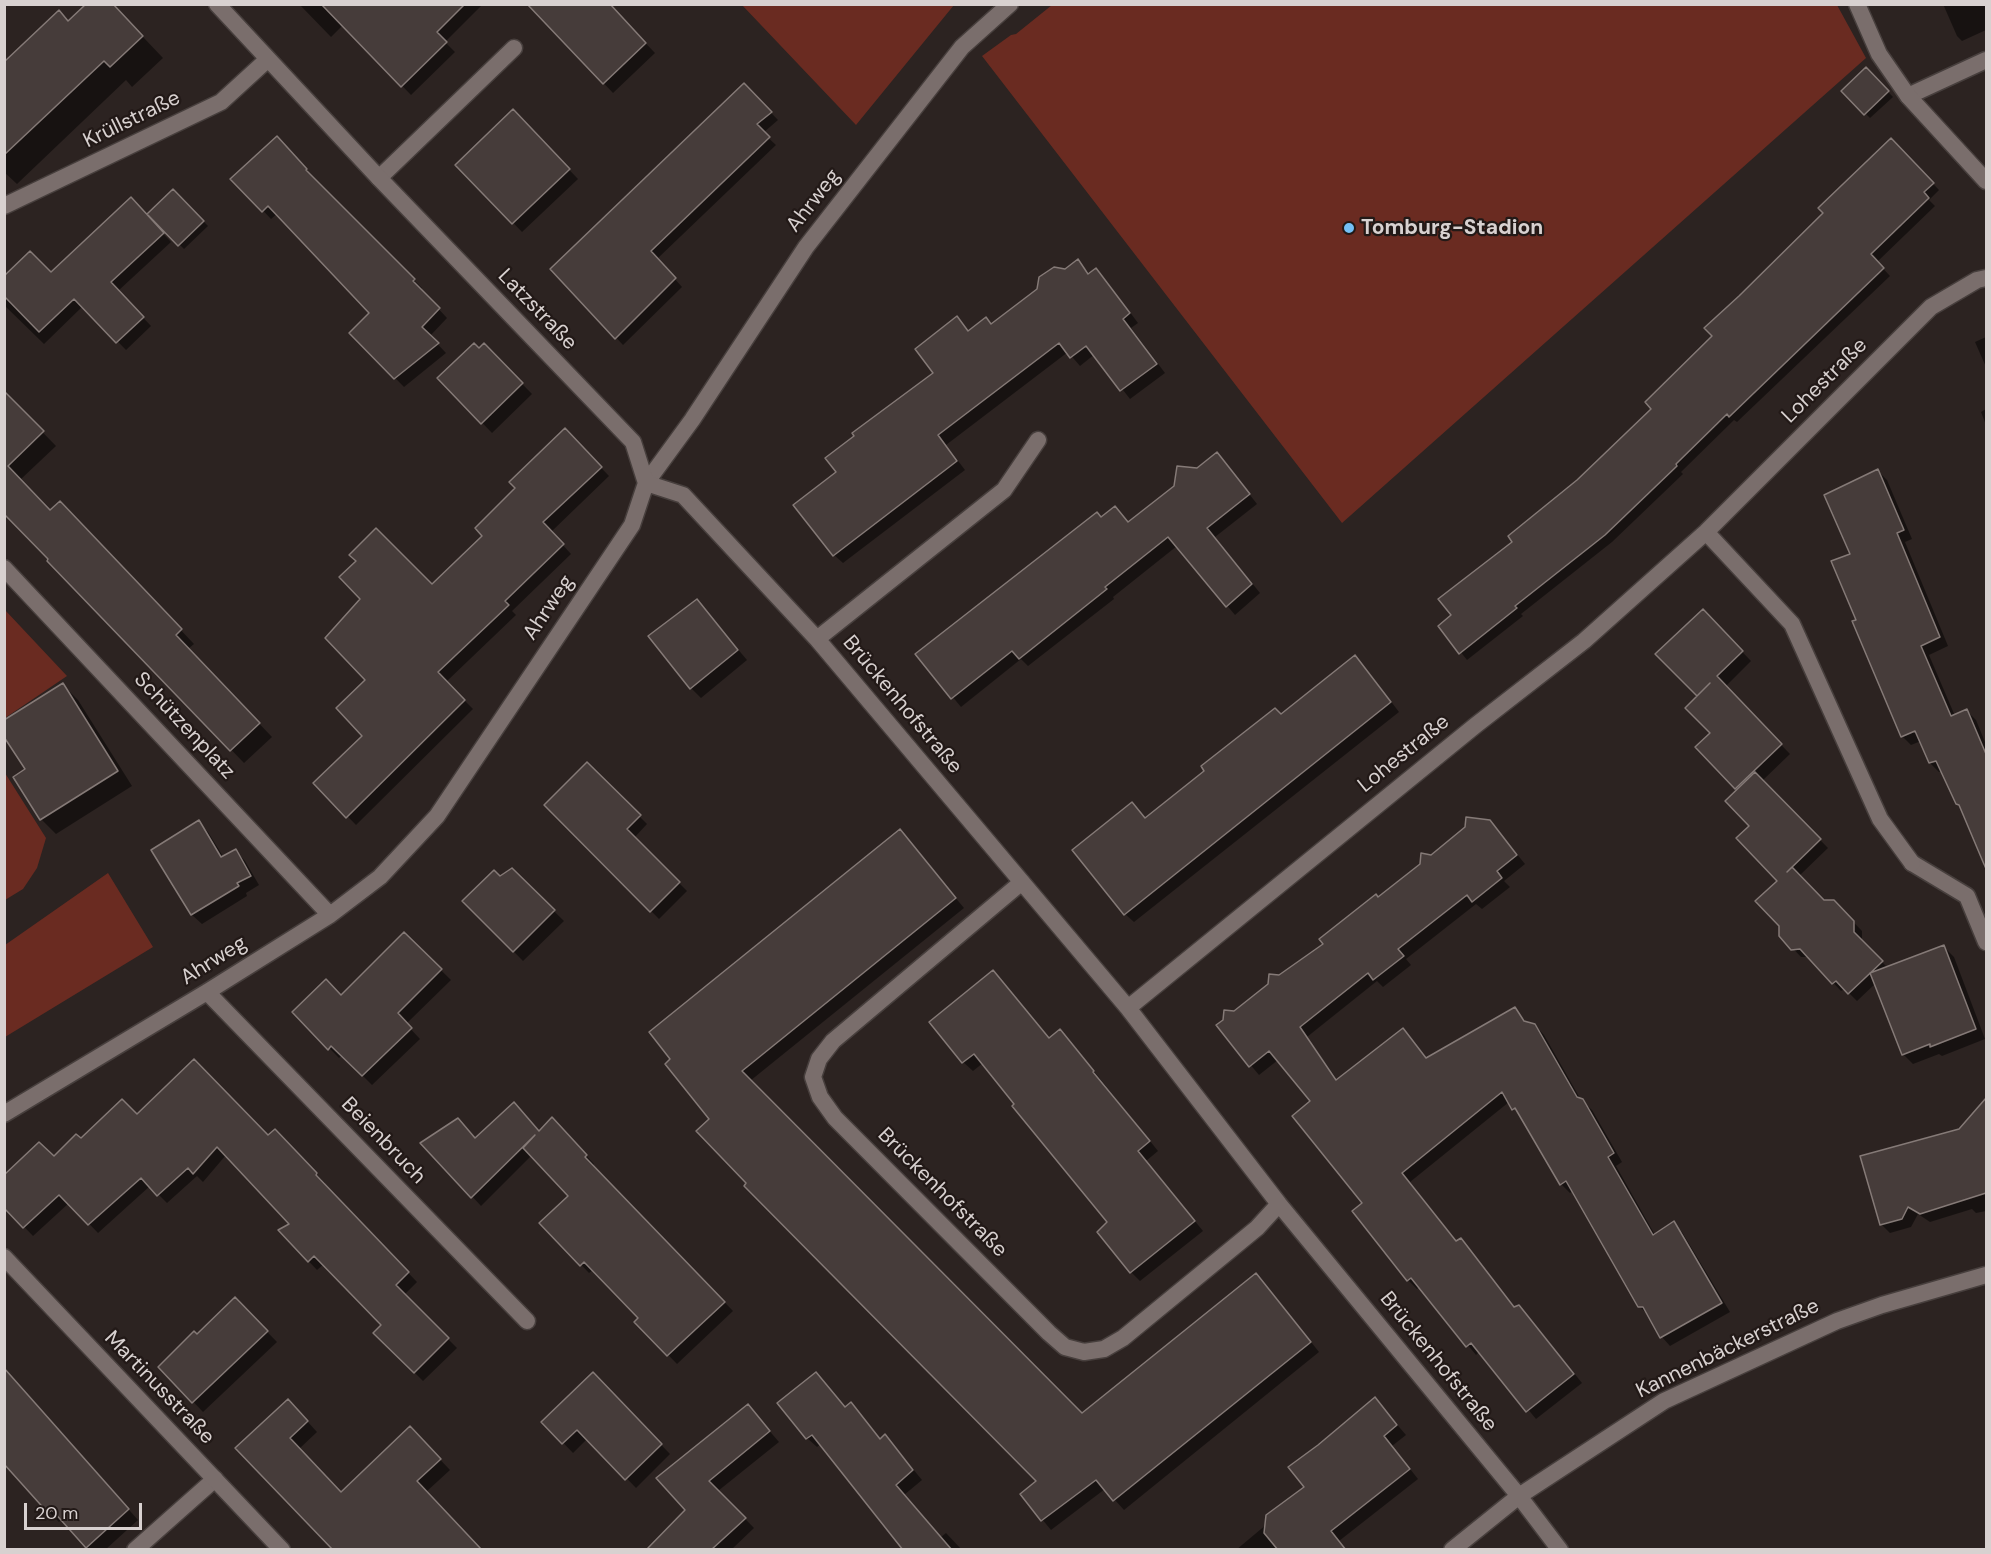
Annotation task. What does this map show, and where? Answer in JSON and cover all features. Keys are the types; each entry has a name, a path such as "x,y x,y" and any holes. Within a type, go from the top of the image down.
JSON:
{"street":[{"name":"Latzstraße","path":"217,4 379,178 633,442 646,483"},
{"name":"Ahrweg","path":"4,1114 330,915 380,877 437,816 632,525 646,483 692,420 806,247 962,47 1010,4"},
{"path":"1857,4 1879,54 1908,96 1986,181"},
{"path":"379,178 514,48"},
{"name":"Krüllstraße","path":"4,206 221,102 268,58"},
{"path":"1908,96 1986,60"},
{"name":"Lohestraße","path":"1128,1008 1467,732 1584,641 1706,532 1931,306 1977,280 1986,278"},
{"name":"Brückenhofstraße","path":"817,639 1004,490 1038,440"},
{"name":"Brückenhofstraße","path":"646,483 682,495 817,639 1128,1008 1279,1204 1519,1496 1560,1550"},
{"path":"1706,532 1792,624 1880,819 1912,863 1967,896 1986,942"},
{"name":"Schützenplatz","path":"4,568 330,915"},
{"name":"Brückenhofstraße","path":"1022,882 833,1041 819,1059 813,1077 820,1097 836,1118 1048,1333 1065,1347 1084,1352 1104,1349 1123,1338 1257,1228 1279,1204"},
{"name":"Beienbruch","path":"207,992 527,1322"},
{"name":"Martinusstraße","path":"4,1257 282,1550"},
{"name":"Kannenbäckerstraße","path":"1452,1550 1519,1496 1664,1401 1837,1321 1882,1305 1986,1275"},
{"path":"135,1550 215,1479"}],"shaded area":[{"path":"742,5 954,5 856,125"},
{"name":"Tomburg-Stadion","path":"1052,5 1837,5 1866,58 1342,523 982,56 1011,35 1016,34"},
{"path":"5,610 67,676 5,718"},
{"path":"5,773 46,838 37,868 23,889 5,900"},
{"path":"108,873 153,947 5,1037 5,945"}],"building":[{"path":"86,4 113,4 143,36 110,67 104,61 4,155 4,62 59,10 68,21"},
{"path":"321,4 465,4 437,32 447,42 401,87"},
{"path":"527,4 610,4 646,43 603,84"},
{"path":"1866,67 1889,91 1864,115 1841,91"},
{"path":"744,83 772,112 757,124 770,137 651,251 676,278 615,339 550,269"},
{"path":"513,109 570,169 512,224 455,165"},
{"path":"277,136 306,170 415,279 413,281 440,308 422,327 439,343 394,379 349,333 369,313 268,206 262,212 230,179"},
{"path":"1891,138 1934,183 1924,192 1929,198 1871,254 1884,268 1729,417 1727,414 1605,535 1515,606 1517,608 1459,654 1438,626 1451,615 1438,599 1512,542 1508,536 1577,480 1651,409 1645,402 1712,336 1704,328 1823,213 1818,208"},
{"path":"173,189 204,221 178,246 147,214"},
{"path":"131,197 164,233 111,282 144,317 116,343 74,299 39,332 4,296 4,276 30,251 51,272"},
{"path":"1078,259 1088,274 1096,268 1130,313 1123,319 1157,364 1120,391 1086,346 1070,358 1059,343 938,435 957,461 833,556 793,505 836,472 825,458 854,436 852,433 933,373 915,349 957,316 968,331 986,317 991,324 1037,289 1039,277 1054,267 1065,269"},
{"path":"474,343 479,348 484,343 523,383 481,424 437,378"},
{"path":"4,391 44,431 8,466 50,510 60,501 182,629 176,635 260,723 230,751 4,514"},
{"path":"565,428 602,467 543,522 564,544 505,601 509,605 438,672 465,700 346,818 313,783 362,736 336,708 365,680 325,638 360,599 339,577 356,561 349,555 376,528 432,584 482,536 475,528 515,488 509,482"},
{"path":"1217,452 1250,494 1207,528 1252,584 1226,607 1168,537 1019,659 1012,651 951,699 915,654 1097,512 1101,517 1115,506 1128,522 1174,486 1177,466 1197,468"},
{"path":"1878,469 1904,530 1897,533 1940,637 1921,646 1951,716 1967,709 1986,754 1986,869 1959,805 1956,804 1936,761 1929,763 1915,731 1901,737 1852,621 1856,620 1831,561 1850,554 1824,495"},
{"path":"697,599 738,650 690,689 648,636"},
{"path":"1703,609 1743,651 1717,676 1782,744 1735,789 1695,747 1710,733 1685,708 1697,696 1655,654"},
{"path":"1355,655 1391,702 1124,915 1072,850 1132,802 1145,818 1204,771 1201,766 1275,708 1281,714"},
{"path":"63,683 118,771 40,820 13,777 25,769 4,737 4,720"},
{"path":"587,762 641,815 627,829 680,882 650,912 544,805"},
{"path":"1755,772 1821,839 1792,867 1824,900 1834,900 1854,921 1854,932 1883,961 1848,994 1836,981 1832,984 1800,949 1791,950 1779,936 1779,926 1755,901 1777,881 1736,838 1749,826 1725,801"},
{"path":"1466,817 1490,820 1517,855 1497,871 1502,878 1472,902 1467,895 1398,949 1404,956 1373,980 1368,973 1300,1027 1336,1080 1403,1028 1426,1058 1515,1007 1524,1021 1535,1024 1577,1097 1583,1099 1614,1153 1608,1157 1653,1235 1674,1221 1722,1303 1660,1338 1643,1307 1638,1307 1566,1181 1560,1185 1515,1108 1512,1110 1502,1092 1402,1173 1456,1241 1461,1238 1514,1307 1519,1305 1574,1374 1526,1412 1471,1343 1466,1347 1411,1278 1407,1281 1352,1211 1362,1203 1292,1116 1310,1101 1269,1051 1249,1067 1216,1025 1223,1020 1224,1010 1234,1011 1268,984 1269,974 1279,975 1323,944 1319,939 1376,894 1378,897 1420,864 1421,853 1431,855 1465,827"},
{"path":"199,820 221,857 236,849 251,876 237,883 239,886 191,915 151,850"},
{"path":"900,829 956,898 742,1071 1082,1413 1256,1273 1311,1342 1113,1501 1096,1480 1041,1521 1020,1494 1036,1481 744,1186 746,1183 696,1131 709,1119 665,1064 670,1059 649,1032"},
{"path":"512,868 555,910 513,952 462,901 494,870 500,876"},
{"path":"404,932 442,969 398,1013 412,1028 362,1076 331,1046 328,1050 292,1012 326,979 341,995"},
{"path":"1944,945 1976,1029 1902,1055 1870,973"},
{"path":"993,970 1049,1038 1060,1029 1094,1071 1150,1141 1138,1151 1195,1221 1130,1273 1097,1232 1107,1222 1012,1106 1014,1104 974,1054 962,1063 929,1022"},
{"path":"194,1059 268,1135 275,1129 409,1272 396,1285 449,1338 414,1373 373,1333 381,1325 314,1256 308,1262 278,1230 289,1224 217,1147 193,1174 188,1168 157,1196 141,1178 88,1225 59,1195 23,1228 4,1208 4,1175 39,1142 54,1156 76,1134 81,1138 122,1099 137,1114"},
{"path":"1986,1098 1986,1193 1920,1214 1908,1207 1902,1219 1880,1225 1860,1156 1959,1129"},
{"path":"514,1102 539,1131 552,1117 587,1155 585,1157 725,1302 667,1356 634,1322 638,1318 584,1262 580,1266 539,1223 568,1196 523,1148 535,1135 471,1198 420,1143 458,1118 475,1138"},
{"path":"235,1297 268,1331 192,1403 158,1367 194,1331 197,1334"},
{"path":"4,1368 129,1509 86,1548 52,1510 48,1513 4,1464"},
{"path":"593,1372 662,1444 625,1480 577,1430 562,1444 541,1422"},
{"path":"816,1372 845,1407 851,1402 880,1439 885,1434 913,1470 896,1485 952,1550 903,1550 812,1435 806,1439 777,1403"},
{"path":"1375,1397 1397,1425 1384,1436 1410,1469 1331,1531 1346,1550 1278,1550 1264,1533 1266,1515 1304,1487 1288,1467"},
{"path":"288,1399 308,1421 290,1438 341,1492 410,1426 441,1459 417,1481 482,1550 333,1550 235,1448"},
{"path":"748,1404 770,1431 709,1481 746,1518 711,1550 646,1550 685,1510 656,1478"}],"place":[{"name":"Tomburg-Stadion","path":"1349,228"}]}
